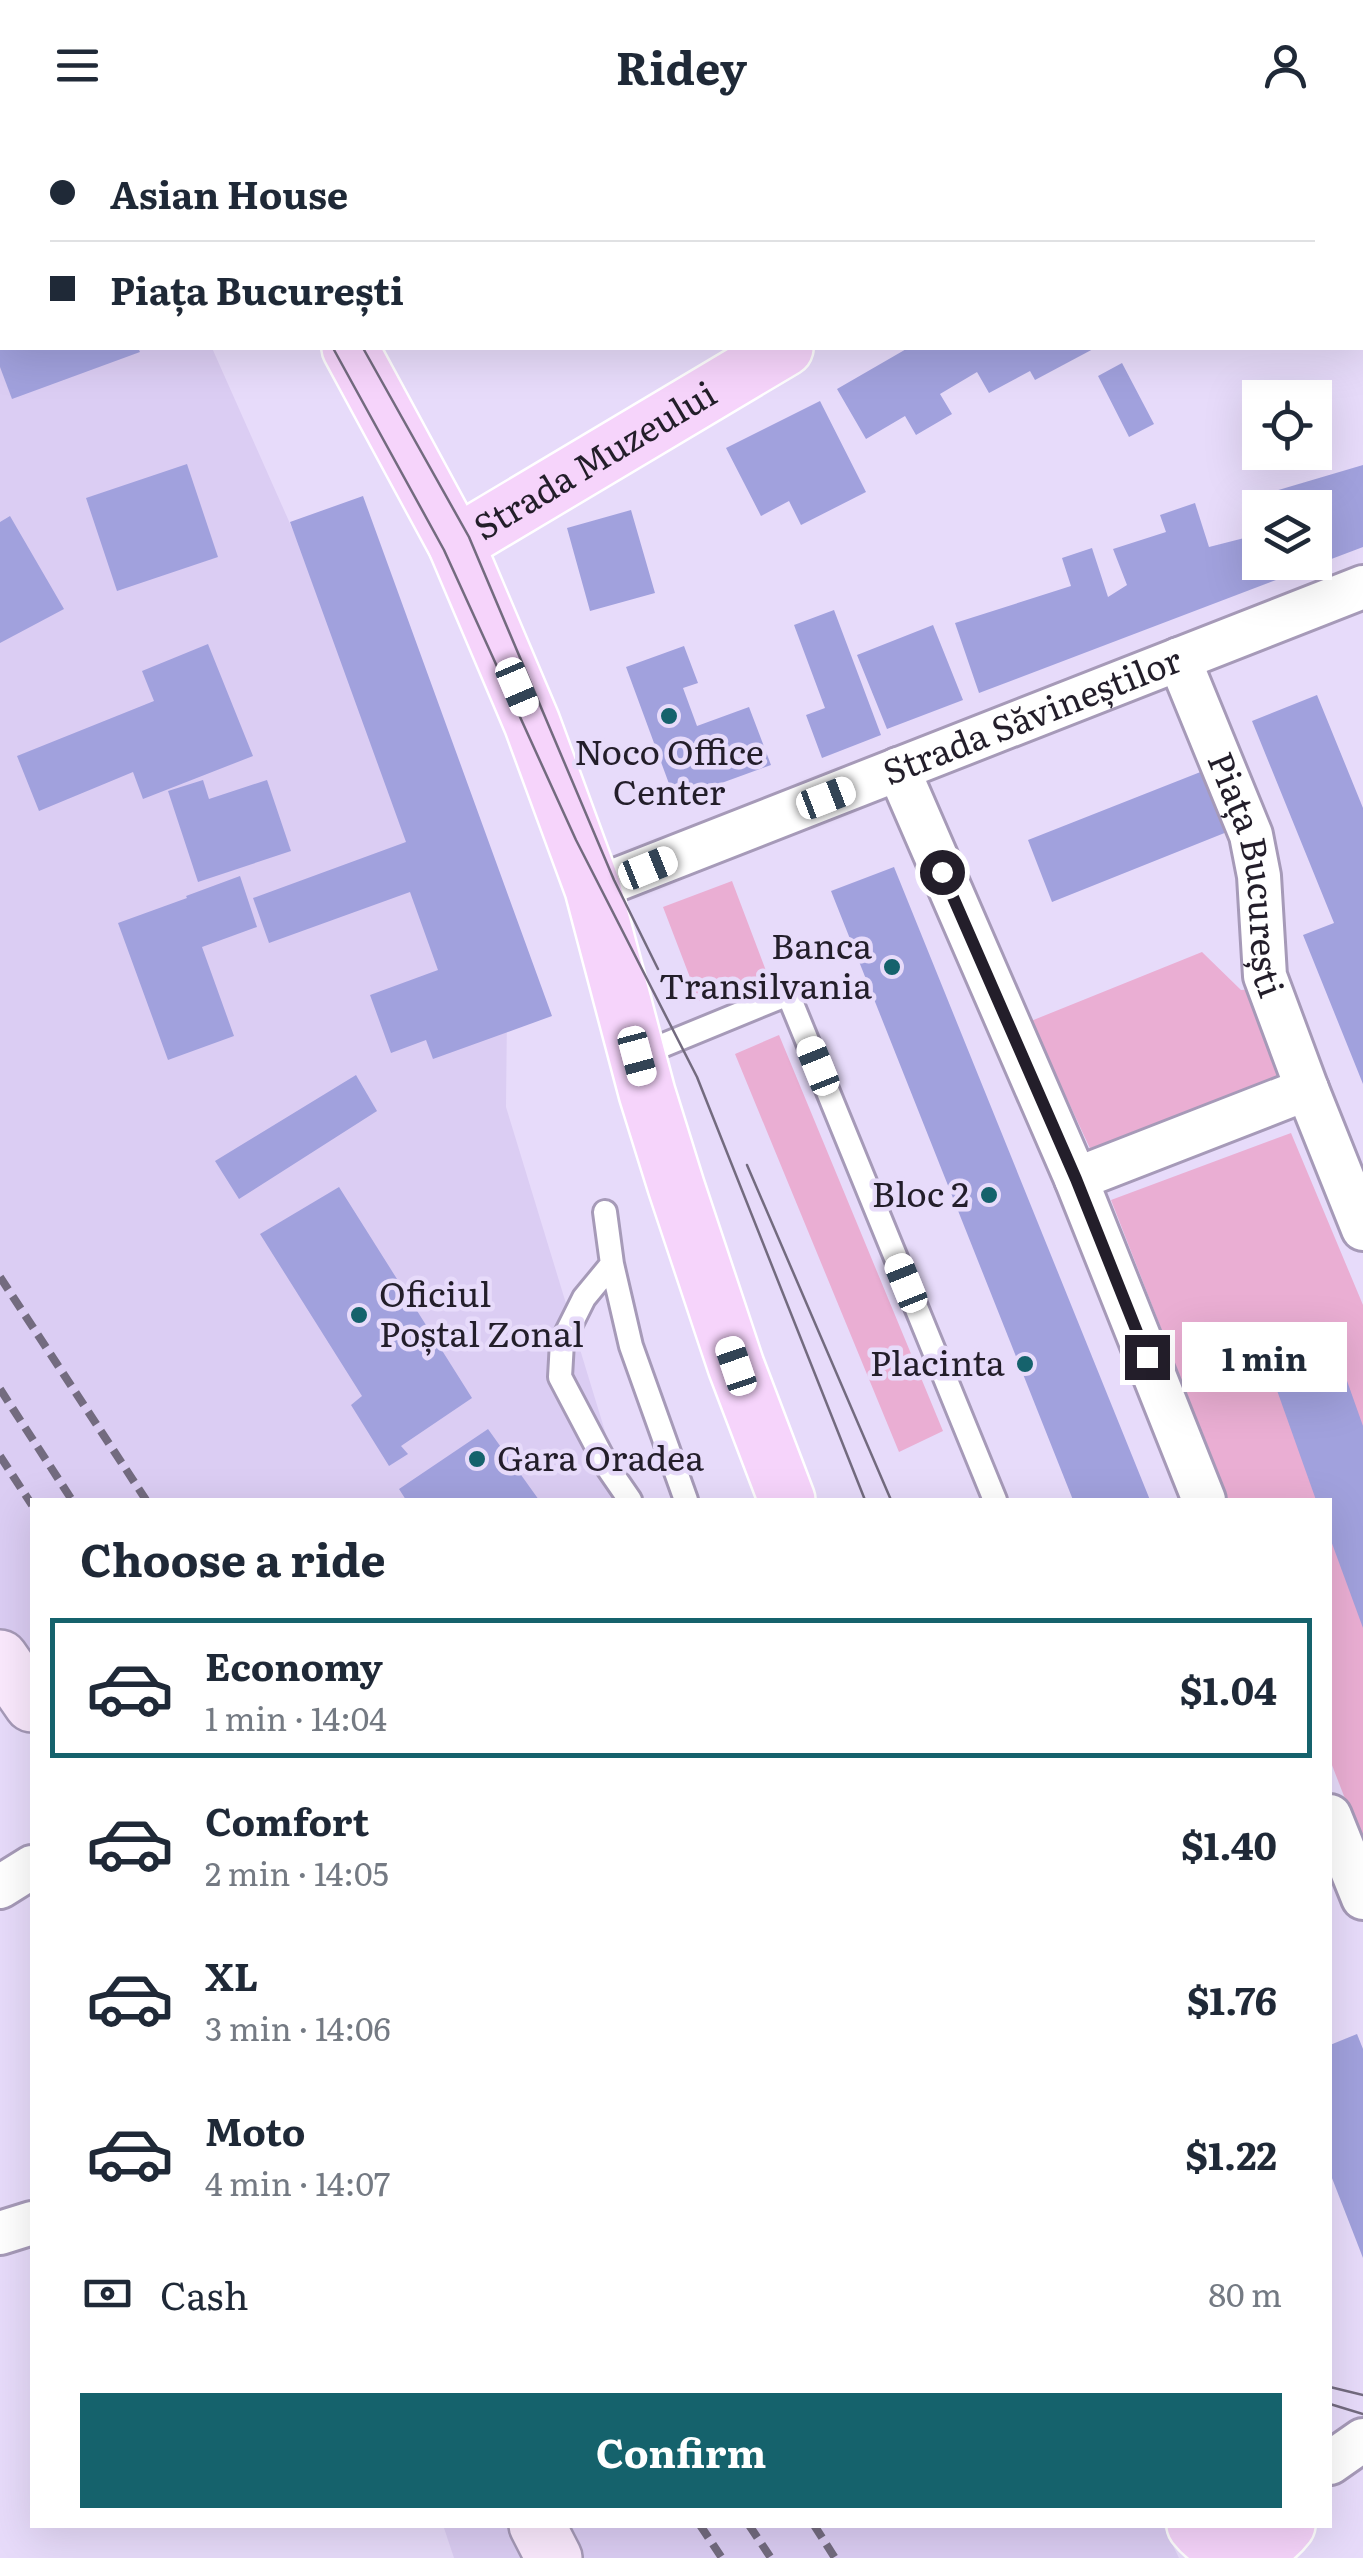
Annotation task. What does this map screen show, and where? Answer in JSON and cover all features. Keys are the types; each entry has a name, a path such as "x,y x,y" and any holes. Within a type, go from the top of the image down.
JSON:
{"main road":[{"path":"351,350 456,544 532,722 593,889 642,1074 736,1366 786,1498"},
{"name":"Strada Muzeului","path":"456,544 783,350"},
{"path":"0,1658 30,1701"},
{"path":"539,2528 554,2558"},
{"path":"1212,2542 1232,2550 1248,2550 1264,2545 1285,2528"},
{"path":"1302,2528 1313,2558"}],"street":[{"name":"Strada Săvineștilor","path":"593,889 1363,588"},
{"name":"Piața București","path":"1179,660 1251,834 1265,976 1363,1229"},
{"path":"898,769 1076,1179 1203,1498"},
{"path":"1076,1179 1306,1089"},
{"path":"1332,1821 1363,1898"},
{"path":"0,1887 30,1868"},
{"path":"0,2233 30,2224"},
{"path":"1332,2424 1363,2416"},
{"path":"1332,2463 1363,2440"}],"lane":[{"path":"642,1074 788,994 994,1498"},
{"path":"604,1212 631,1346 685,1498"},
{"path":"612,1264 584,1298 562,1342 560,1378 608,1468 629,1498"}],"shaded area":[{"path":"0,350 213,350 507,1012 506,1107 625,1498 30,1498 30,1721 0,1672"},
{"path":"732,881 768,976 699,1001 663,907"},
{"path":"1202,952 1241,990 1257,989 1291,1076 1093,1155 1031,1021"},
{"path":"779,1035 943,1431 899,1452 735,1054"},
{"path":"1291,1133 1363,1305 1363,1845 1332,1765 1332,1498 1227,1498 1111,1200"},
{"path":"444,2528 1164,2528 1179,2558 454,2558"}],"building":[{"path":"0,350 140,352 12,399 0,367"},
{"path":"905,350 1091,350 1035,380 1030,371 989,393 977,372 940,394 952,414 916,435 905,416 866,439 837,389"},
{"path":"1122,363 1154,424 1129,437 1098,376"},
{"path":"820,401 866,492 801,525 789,501 761,516 726,448"},
{"path":"187,464 218,557 117,591 86,498"},
{"path":"1363,465 1363,547 1332,559 1332,490 1278,490"},
{"path":"363,496 552,1016 433,1059 426,1040 391,1053 370,995 438,970 410,892 269,943 253,898 406,842 290,522"},
{"path":"1195,503 1209,547 1242,539 1242,580 1276,580 979,693 955,623 1071,586 1062,558 1092,548 1108,597 1127,585 1113,549 1166,532 1160,515"},
{"path":"631,510 655,593 590,611 567,528"},
{"path":"10,516 64,609 0,643 0,522"},
{"path":"834,610 881,735 822,758 806,715 825,708 794,625"},
{"path":"933,625 963,700 887,729 857,655"},
{"path":"208,644 253,756 143,799 133,772 39,811 17,756 154,701 142,671"},
{"name":"Noco Office Center","path":"684,646 698,683 683,688 697,726 749,707 771,765 675,800 626,667"},
{"path":"1317,695 1363,808 1363,1084 1303,935 1334,923 1252,721"},
{"path":"1203,771 1227,832 1052,902 1028,840"},
{"path":"203,780 209,799 267,780 291,851 198,882 168,791"},
{"name":"Bloc 2","path":"894,867 1149,1498 1072,1498 831,891"},
{"path":"240,876 257,927 202,947 234,1036 168,1060 118,923"},
{"path":"356,1075 377,1111 239,1199 215,1161"},
{"path":"339,1187 472,1398 401,1446 408,1454 389,1466 351,1405 362,1396 260,1234"},
{"path":"1329,1330 1363,1426 1363,1628 1332,1543 1332,1498 1315,1498 1264,1354"},
{"name":"Gara Oradea","path":"488,1429 538,1498 405,1498 399,1489"},
{"path":"1357,2034 1363,2049 1363,2258 1332,2178 1332,2044"}],"tram line":[{"path":"334,350 444,550 576,840 697,1077 864,1498"},
{"path":"364,350 469,537 614,880 658,969"},
{"path":"747,1165 890,1498"},
{"path":"1332,2387 1363,2395"},
{"path":"1332,2405 1363,2414"}],"railway":[{"path":"0,1277 145,1498"},
{"path":"0,1389 71,1498"},
{"path":"0,1456 30,1502"},
{"path":"702,2528 722,2558"},
{"path":"751,2528 771,2558"},
{"path":"816,2528 835,2558"}],"place":[{"name":"Noco Office Center","path":"669,716"},
{"name":"Banca Transilvania","path":"892,967"},
{"name":"Bloc 2","path":"989,1195"},
{"name":"Oficiul Poștal Zonal","path":"359,1315"},
{"name":"Placinta","path":"1025,1364"},
{"name":"Gara Oradea","path":"477,1459"}],"route":[{"path":"942,872 1076,1179 1147,1357"}]}
